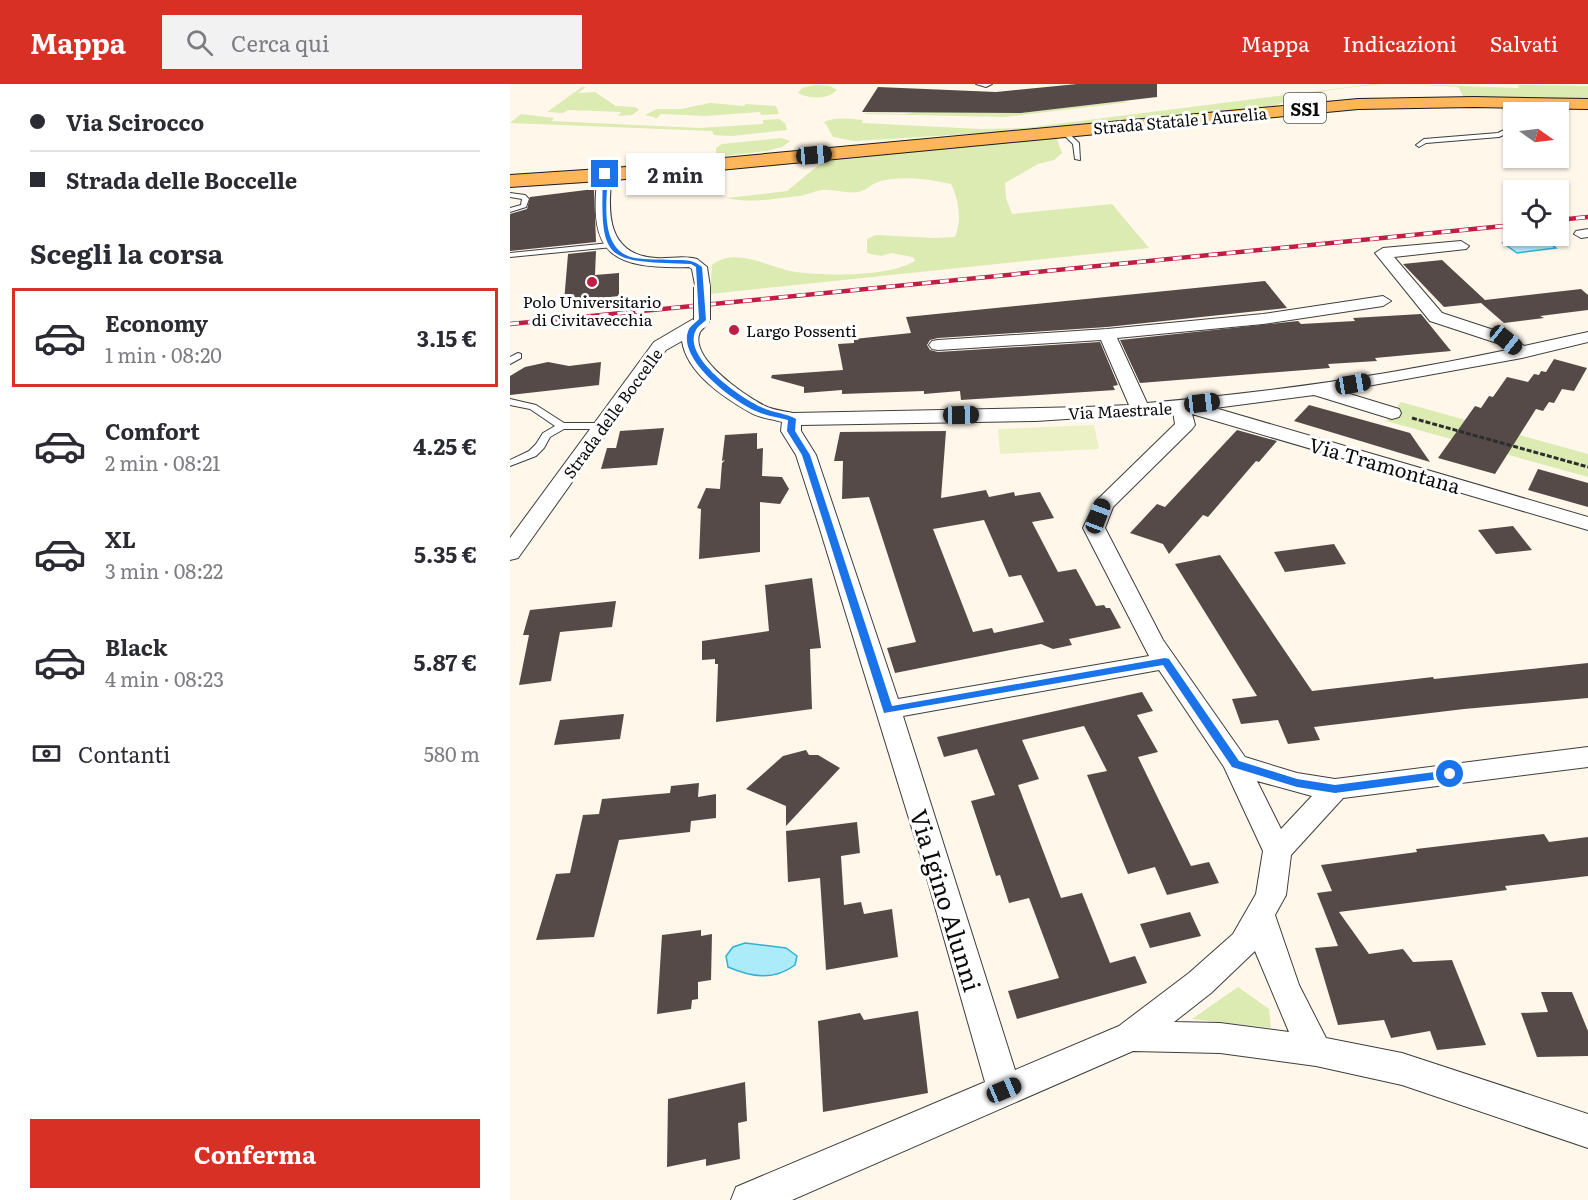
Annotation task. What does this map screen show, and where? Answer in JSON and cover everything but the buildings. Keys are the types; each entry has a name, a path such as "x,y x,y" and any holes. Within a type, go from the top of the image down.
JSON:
{"main road":[{"name":"Strada Statale 1 Aurelia","path":"605,174 1358,104 1503,107"},
{"name":"Strada Statale 1 Aurelia","path":"1569,105 1588,104"},
{"path":"510,181 605,174"}],"street":[{"path":"605,174 604,222 610,245 624,257 635,260 692,262 699,267 702,287 697,325"},
{"path":"1461,246 1383,254 1436,317 1506,340 1522,353"},
{"path":"938,345 1107,334 1263,319 1383,301"},
{"path":"1506,340 1588,322"},
{"name":"Via Maestrale","path":"697,325 690,342 710,376 759,410 792,419 1047,414 1180,406 1312,389 1522,353 1580,339"},
{"name":"Strada delle Boccelle","path":"510,553 660,346 673,336 697,325"},
{"path":"1107,334 1140,408"},
{"path":"1580,339 1588,353"},
{"path":"1312,389 1392,413"},
{"path":"749,1200 1131,1036 1200,983 1244,943 1271,895 1277,851 1236,764 1152,642 1094,528 1103,505 1185,425 1180,406"},
{"name":"Via Tramontana","path":"1180,406 1217,414 1588,524"},
{"name":"Via Igino Alunni","path":"792,419 791,431 806,455 888,710 1004,1090"},
{"path":"888,710 1165,661"},
{"path":"1236,764 1297,783 1335,789 1588,757"},
{"path":"1277,851 1335,789"},
{"path":"1260,914 1272,960 1294,1012 1316,1052"},
{"path":"1131,1036 1220,1038 1316,1052 1402,1069 1588,1131"}],"lane":[{"path":"1063,131 1076,144 1078,159"},
{"path":"1419,145 1424,141 1503,133"},
{"path":"510,195 523,196 526,202 520,209 510,210"},
{"path":"510,255 610,245"},
{"path":"510,402 533,407 562,426"},
{"path":"510,463 526,458 542,446 546,435 562,426 602,426"}],"path":[{"path":"1392,413 1588,467"}],"green space":[{"path":"1373,84 1386,84 1342,88 1312,94 1270,108 1049,129 854,141 833,137 826,124 823,123 842,118 863,120 862,123 981,129 1025,128"},
{"path":"1404,84 1519,88 1518,85 1588,86 1588,101 1464,98 1458,87"},
{"path":"815,85 830,86 837,90 829,96 818,98 798,93 802,88"},
{"path":"582,87 586,87 578,93 595,92 616,106 635,107 639,110 632,115 618,116 621,112 568,110 563,113 547,112"},
{"path":"1130,102 1005,117 865,114 1021,113"},
{"path":"710,103 776,106 779,114 761,115 760,112 705,116 661,114 657,118 645,115 657,109 681,109"},
{"path":"521,114 554,118 551,121 700,128 763,124 763,120 779,119 785,123 787,130 732,136 714,135 712,131 510,123"},
{"path":"1056,136 1062,153 1054,160 1038,164 1005,183 1006,198 1012,214 1112,204 1149,248 710,294 712,265 731,258 753,260 786,270 809,273 874,273 904,266 915,261 913,257 891,253 881,256 867,253 867,239 876,235 955,237 959,217 958,203 951,184 924,179 887,180 854,192 822,190 800,196 764,200 727,198 787,191 826,159"},
{"path":"781,138 790,141 782,147 767,151 589,172 510,178 510,175 582,170 710,154 716,153 716,148 722,144"},
{"path":"1401,402 1588,454 1588,477 1386,421"},
{"path":"1094,425 1099,449 1000,454 998,429"},
{"path":"1238,987 1269,1009 1271,1028 1192,1019"}],"water":[{"path":"1507,246 1553,246 1556,248 1517,253"},
{"path":"745,943 786,948 797,956 795,965 779,973 762,976 728,967 726,956 733,947"}],"railway":[{"path":"1569,219 1588,217"},
{"path":"510,324 1503,226"}],"place":[{"name":"Polo Universitario di Civitavecchia","path":"592,282"},
{"name":"Largo Possenti","path":"734,330"}],"route":[{"path":"605,174 604,222 610,245 615,250 624,257 635,260 692,262 699,267 702,287 702,320 692,329 690,342 695,357 710,376 759,410 792,419 791,431 806,455 888,710 1165,661 1236,764 1297,783 1335,789 1450,774"}]}
